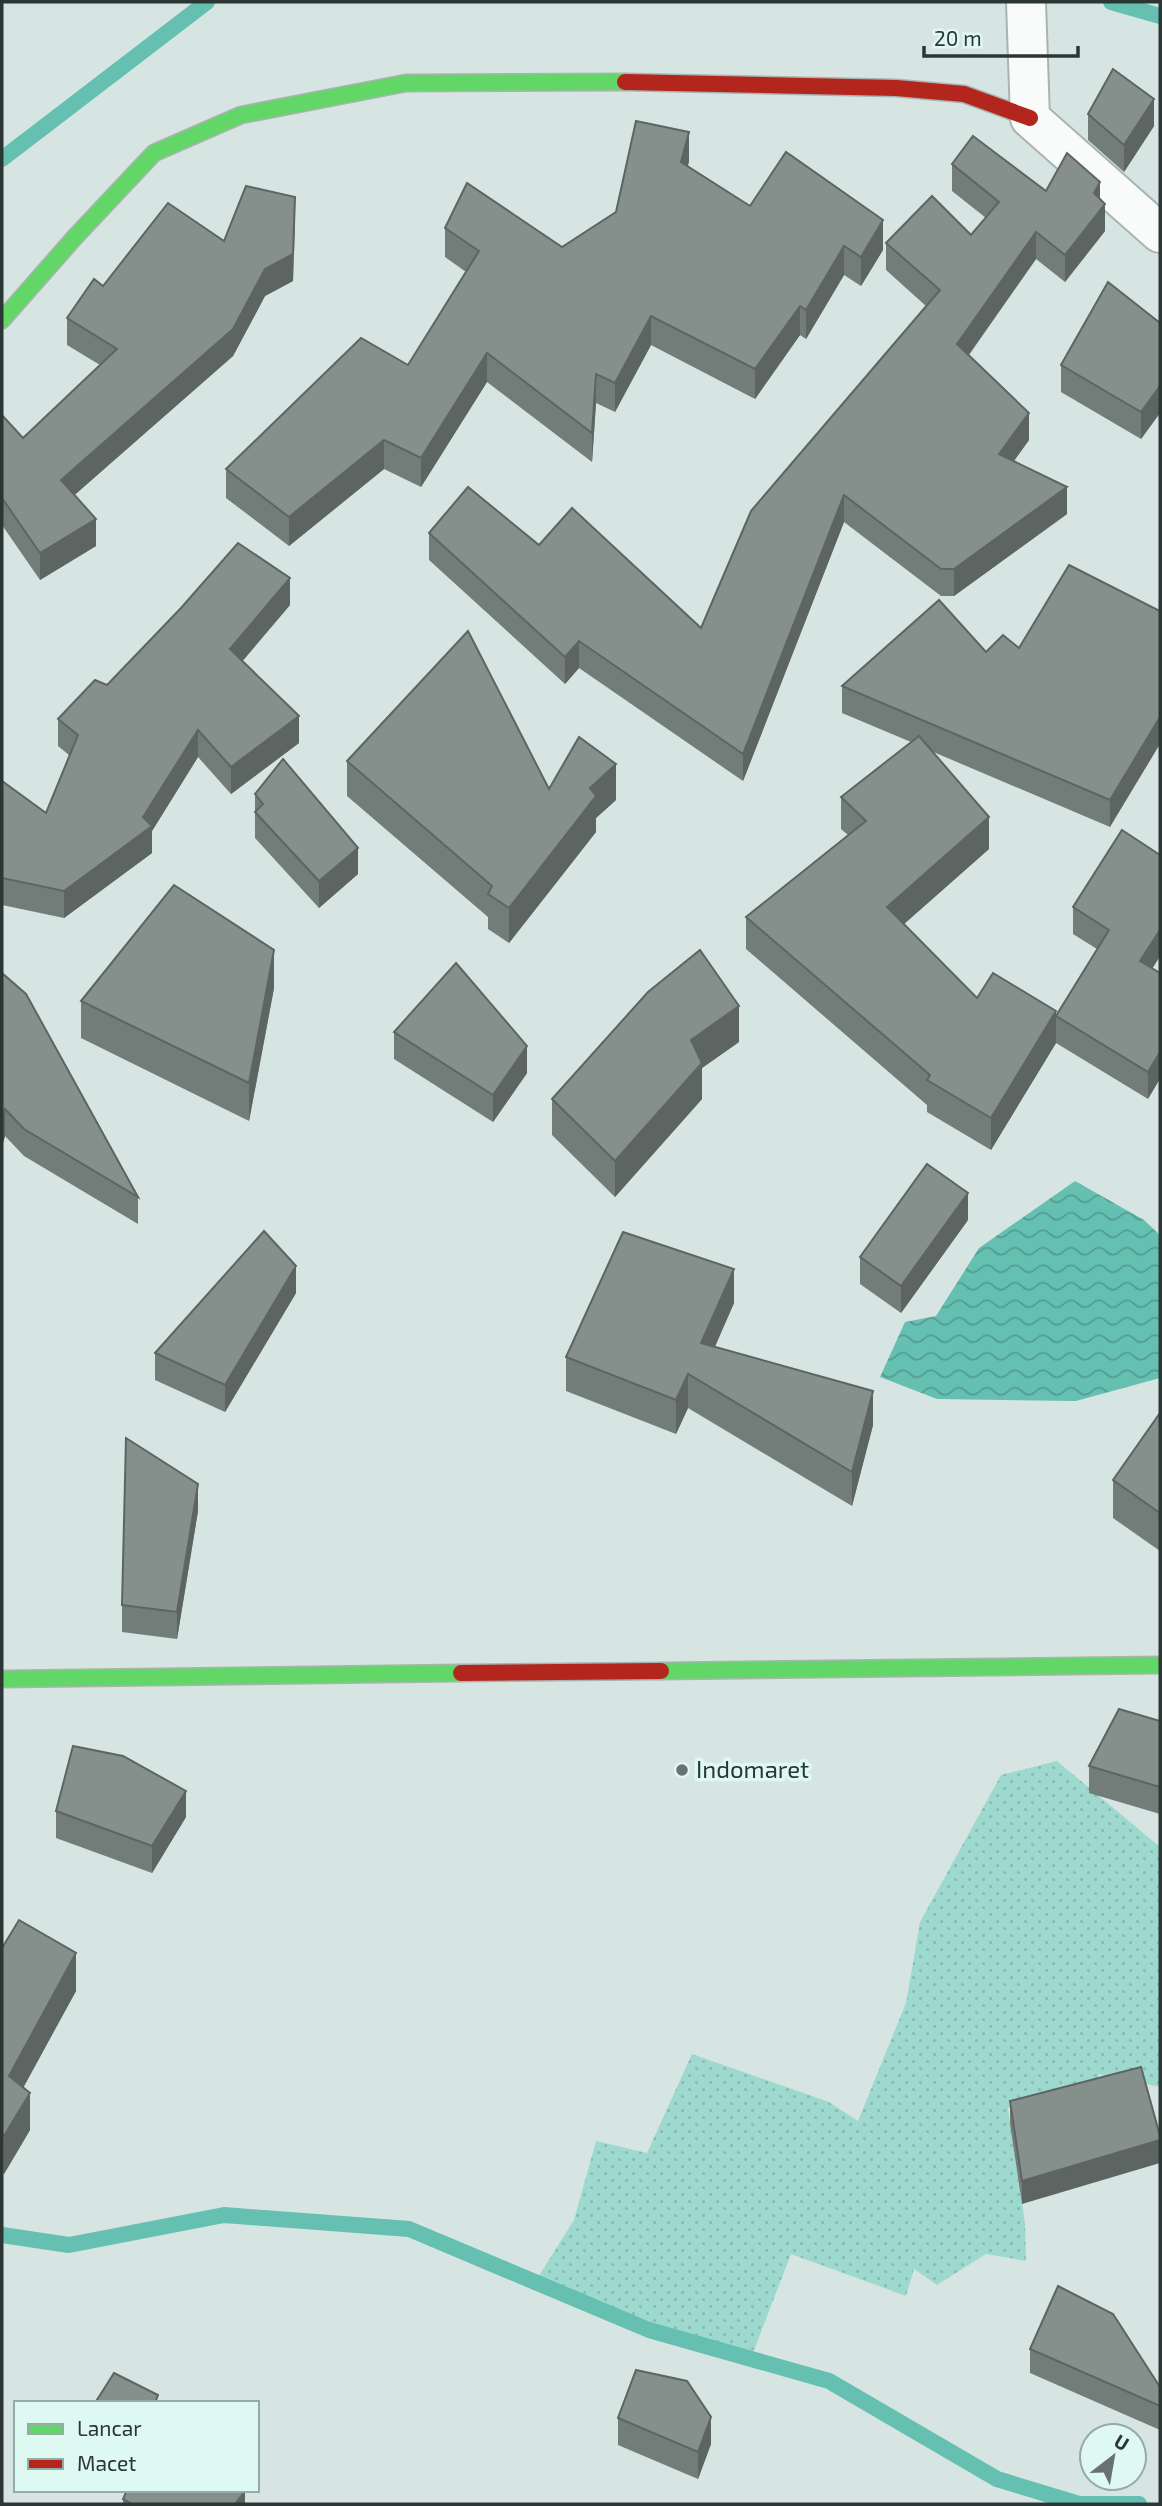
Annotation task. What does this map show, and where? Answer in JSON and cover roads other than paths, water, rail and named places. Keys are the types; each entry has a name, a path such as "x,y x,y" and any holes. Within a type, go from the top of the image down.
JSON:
{"main road":[{"path":"2,320 154,153 242,115 255,112 406,83 563,81 896,88 964,94 1030,118"},
{"path":"2,1679 1160,1665"}],"street":[{"path":"1026,2 1030,118 1160,233"}],"water":[{"path":"1075,1181 1144,1220 1160,1235 1160,1378 1076,1401 937,1399 880,1377 905,1322 936,1316 979,1248"}],"waterway":[{"path":"2,159 207,2"},
{"path":"1111,2 1160,16"},
{"path":"2,2235 69,2245 224,2215 409,2229 649,2330 829,2381 997,2479 1079,2504 1139,2504"}],"place":[{"name":"Indomaret","path":"682,1770"}]}
